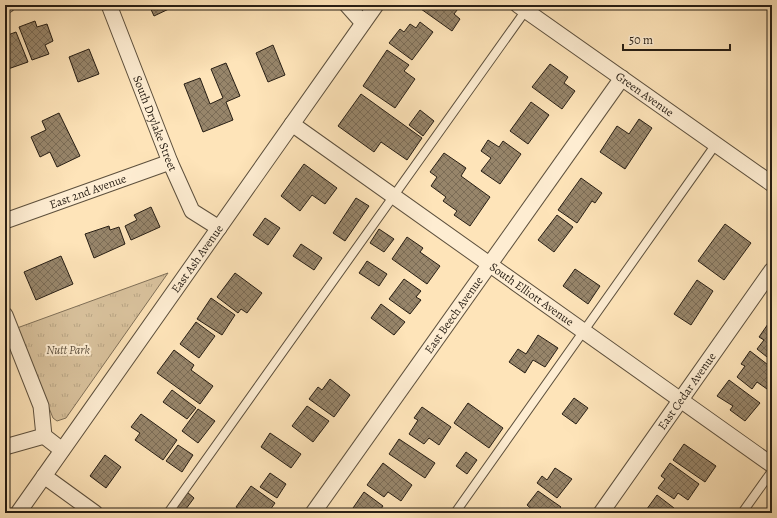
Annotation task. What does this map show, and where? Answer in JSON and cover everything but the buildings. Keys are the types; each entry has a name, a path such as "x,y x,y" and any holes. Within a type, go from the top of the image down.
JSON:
{"street":[{"name":"South Drylake Street","path":"109,5 170,162 192,211 219,228"},
{"path":"347,5 363,23"},
{"name":"East Ash Avenue","path":"18,513 376,5"},
{"name":"Green Avenue","path":"522,8 772,184"},
{"name":"East Beech Avenue","path":"312,513 622,78"},
{"name":"South Elliott Avenue","path":"292,124 772,465"},
{"name":"East 2nd Avenue","path":"5,221 170,162"},
{"name":"East Cedar Avenue","path":"601,513 772,270"},
{"path":"5,315 41,406 44,436 62,450"},
{"path":"5,447 44,436"},
{"path":"44,476 95,513"}],"lane":[{"path":"168,513 393,196 522,8"},
{"path":"455,513 716,144"},
{"path":"742,513 772,471"}],"green space":[{"name":"Nutt Park","path":"168,273 66,418 57,421 53,418 17,328"}]}
